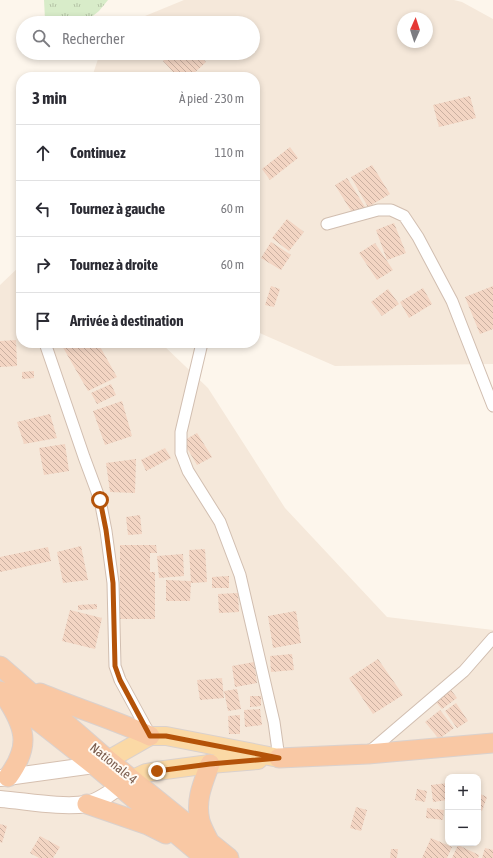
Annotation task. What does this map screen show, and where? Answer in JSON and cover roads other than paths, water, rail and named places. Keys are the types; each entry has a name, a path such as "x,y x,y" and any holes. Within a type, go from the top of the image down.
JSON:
{"highway":[{"name":"Nationale 4","path":"0,666 23,685 101,763"},
{"path":"23,685 69,705 134,728 150,736"},
{"path":"2,692 15,712 23,733 22,750 14,769 4,777"},
{"name":"Nationale 4","path":"2,692 101,763 203,850 229,858"},
{"path":"279,758 368,754 493,743"},
{"path":"203,850 199,793 210,764"},
{"path":"87,804 148,825 203,850"}],"main road":[{"path":"4,777 101,763 150,736 166,736 279,758"},
{"path":"0,799 44,803 87,804 100,799 146,773 210,764 279,758"}],"street":[{"path":"327,224 378,210 391,210 404,216 418,237 452,301 493,406"},
{"path":"47,348 100,500 105,523 113,583 115,666 120,680 150,736"},
{"path":"201,348 181,432 181,453 188,471 220,522 240,575 274,722 279,758"},
{"path":"368,754 464,671 493,638"}]}
